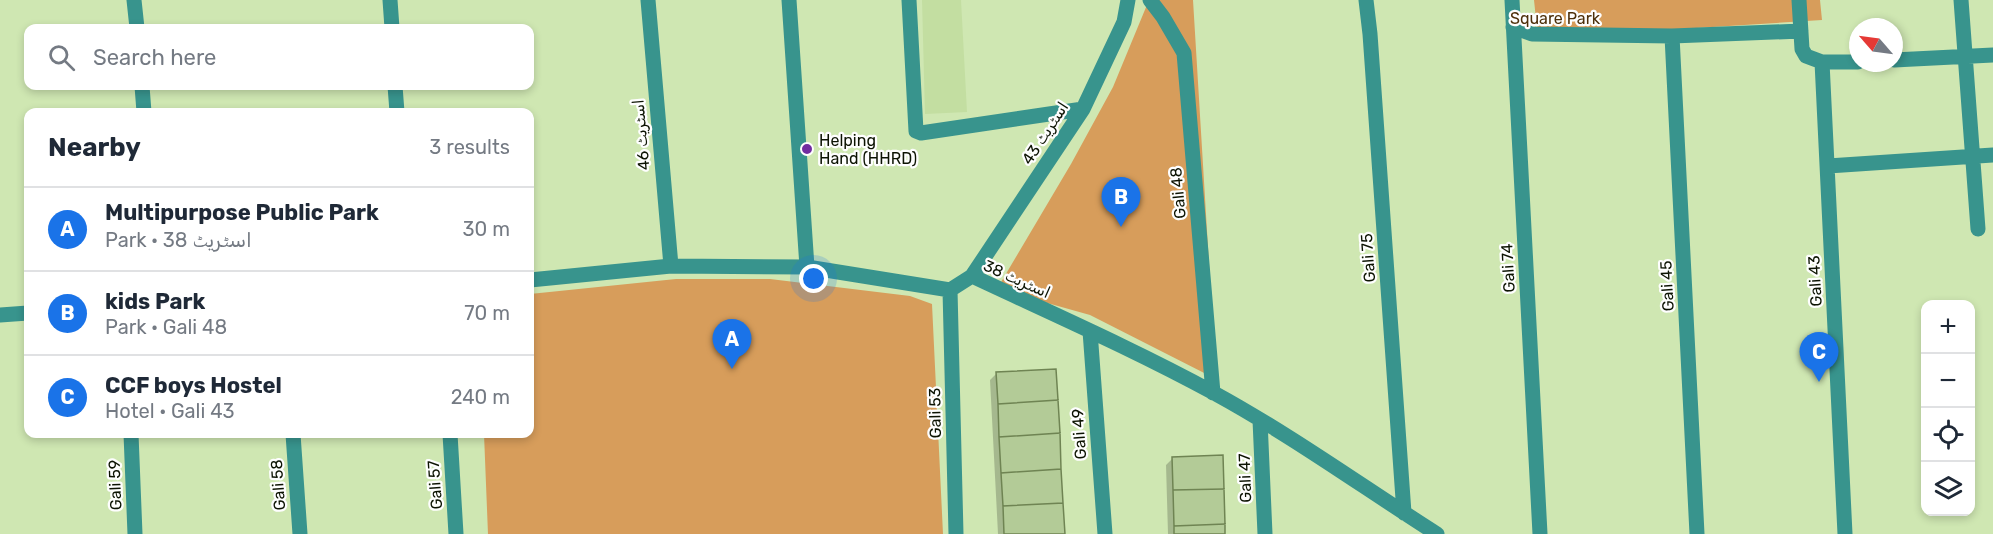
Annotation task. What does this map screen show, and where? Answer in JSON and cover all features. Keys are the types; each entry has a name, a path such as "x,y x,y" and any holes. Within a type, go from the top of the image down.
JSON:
{"street":[{"path":"134,0 137,24"},
{"path":"390,0 392,24"},
{"name":"اسٹریٹ 46","path":"648,0 671,266"},
{"path":"789,0 807,267"},
{"path":"909,0 916,132 1083,109"},
{"name":"اسٹریٹ 43","path":"972,276 1083,109 1124,22 1128,0"},
{"name":"Gali 48","path":"1150,0 1184,53 1214,393"},
{"name":"Gali 75","path":"1366,0 1404,513"},
{"name":"Gali 74","path":"1512,0 1540,534"},
{"path":"1799,0 1802,49 1806,56 1822,62 1849,62"},
{"path":"1961,0 1978,229"},
{"path":"1514,27 1532,34 1672,36 1801,31"},
{"name":"Gali 45","path":"1672,36 1697,534"},
{"path":"1903,60 1993,55"},
{"name":"Gali 43","path":"1822,62 1845,534"},
{"path":"142,90 144,108"},
{"path":"396,90 397,108"},
{"path":"1828,166 1993,155"},
{"path":"534,280 671,266 807,267 950,290"},
{"name":"اسٹریٹ 38","path":"950,290 972,276 1090,331 1214,393 1437,534"},
{"name":"Gali 53","path":"950,290 956,534"},
{"path":"0,315 24,313"},
{"name":"Gali 49","path":"1090,331 1105,534"},
{"name":"Gali 47","path":"1260,420 1265,534"},
{"name":"Gali 59","path":"131,438 135,534"},
{"name":"Gali 58","path":"293,438 300,534"},
{"name":"Gali 57","path":"450,438 456,534"}],"shaded area":[{"path":"922,0 961,0 967,112 925,114"}],"green space":[{"path":"1149,0 1193,0 1216,379 1090,315 997,289 1071,164 1113,87"},
{"name":"Square Park","path":"1534,0 1820,0 1822,20 1538,38"},
{"path":"676,279 770,279 910,296 932,304 943,534 488,534 484,438 534,438 534,294"}],"building":[{"path":"1056,369 1058,400 998,404 996,372"},
{"path":"1058,400 1060,433 999,437 998,404"},
{"path":"1060,433 1061,469 1001,473 999,437"},
{"path":"1223,455 1224,489 1173,490 1172,457"},
{"path":"1061,469 1063,503 1003,506 1001,473"},
{"path":"1224,489 1225,524 1174,526 1173,490"},
{"path":"1063,503 1065,534 1004,534 1003,506"},
{"path":"1225,524 1225,534 1174,534 1174,526"}],"place":[{"name":"Helping Hand (HHRD)","path":"807,149"},
{"name":"kids Park","path":"1121,227"},
{"name":"Multipurpose Public Park","path":"732,369"},
{"name":"CCF boys Hostel","path":"1819,382"}]}
